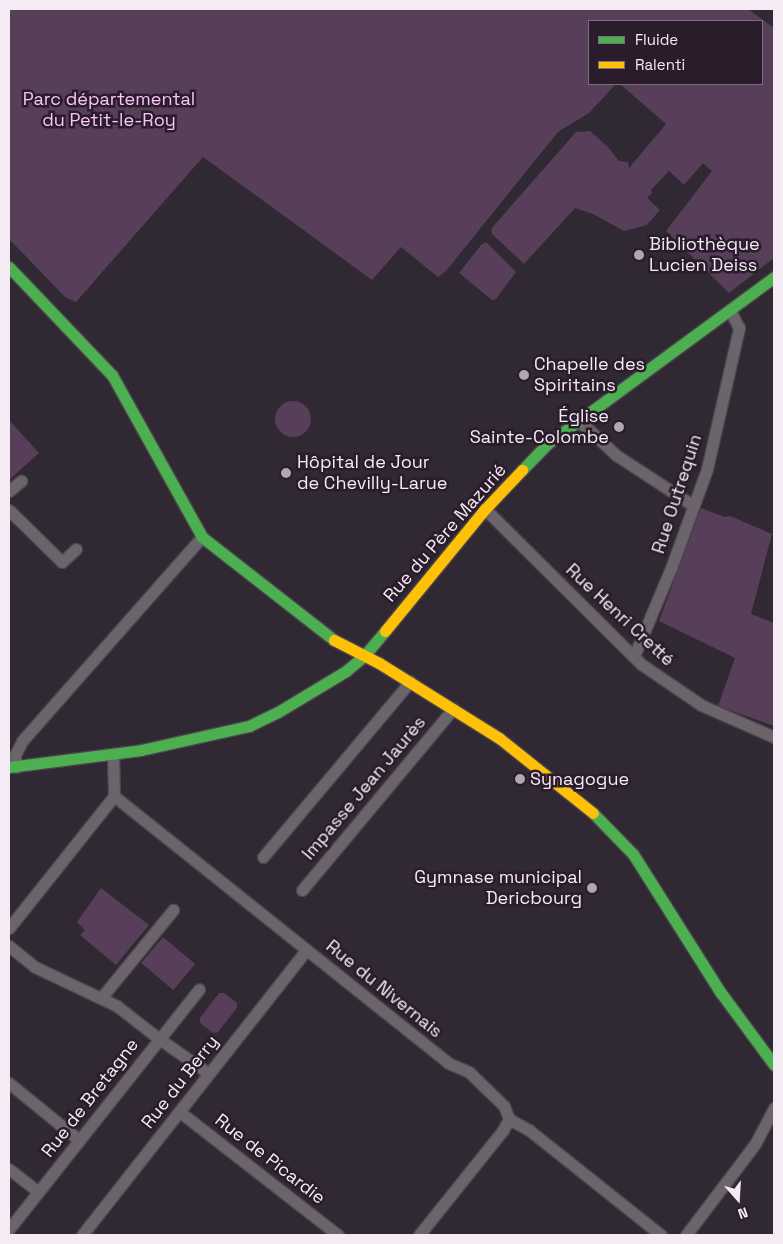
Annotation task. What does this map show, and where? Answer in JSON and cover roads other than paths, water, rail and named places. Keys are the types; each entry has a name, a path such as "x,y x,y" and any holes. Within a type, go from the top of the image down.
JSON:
{"street":[{"path":"9,267 112,375 202,537 314,622 341,645 410,682 499,738 600,818 633,854 722,993 774,1065"},
{"name":"Rue du Père Mazurié","path":"12,767 179,744 249,726 278,712 346,672 364,656 485,509 547,444 774,277"},
{"name":"Rue Outrequin","path":"634,656 707,469 739,328 730,310"},
{"path":"576,421 586,427 616,455 694,506"},
{"path":"9,491 21,481"},
{"name":"Rue Henri Cretté","path":"485,509 641,664 701,705 774,737"},
{"path":"9,510 62,562 76,549"},
{"path":"12,767 15,755 22,741 202,537"},
{"path":"263,857 410,682"},
{"name":"Impasse Jean Jaurès","path":"302,890 453,709"},
{"path":"9,928 114,796 113,754"},
{"name":"Rue du Nivernais","path":"114,796 448,1063 469,1072 504,1106 508,1119"},
{"path":"101,998 173,910"},
{"path":"9,946 35,967 117,1006 208,1073"},
{"name":"Rue du Berry","path":"82,1235 306,950"},
{"name":"Rue de Bretagne","path":"9,1229 158,1038 199,989"},
{"path":"9,1083 79,1140"},
{"path":"686,1235 755,1144 774,1108"},
{"name":"Rue de Picardie","path":"180,1112 338,1235"},
{"path":"420,1235 503,1130 508,1119 529,1130 661,1235"},
{"path":"9,1169 38,1192"}],"place":[{"name":"Bibliothèque Lucien Deiss","path":"639,255"},
{"name":"Chapelle des Spiritains","path":"524,375"},
{"name":"Église Sainte-Colombe","path":"619,427"},
{"name":"Hôpital de Jour de Chevilly-Larue","path":"286,473"},
{"name":"Synagogue","path":"520,779"},
{"name":"Gymnase municipal Dericbourg","path":"592,888"}],"park label":[{"name":"Parc départemental du Petit-le-Roy","path":"109,110"}]}
